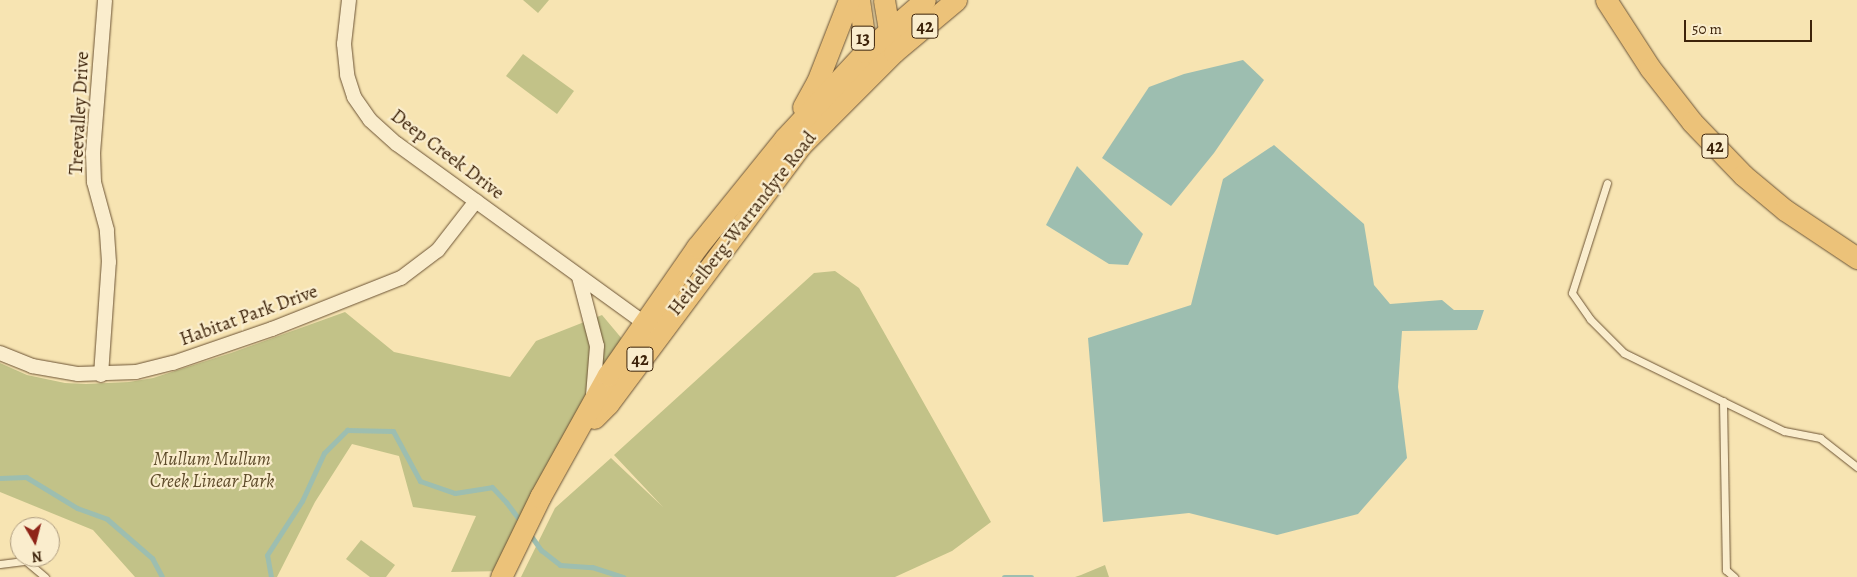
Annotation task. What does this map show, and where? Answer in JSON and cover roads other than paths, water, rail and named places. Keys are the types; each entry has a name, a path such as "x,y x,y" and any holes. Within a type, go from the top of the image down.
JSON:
{"main road":[{"path":"784,139 817,82 849,0"},
{"name":"13","path":"859,0 865,52 870,75"},
{"name":"13","path":"884,0 888,32 894,52"},
{"name":"Heidelberg-Warrandyte Road","path":"570,443 608,404 697,247 784,139 865,52 925,0"},
{"name":"Heidelberg-Warrandyte Road","path":"503,574 540,497 608,375 652,328 801,145 894,52 956,0"},
{"name":"42","path":"1606,0 1650,68 1692,122 1743,175 1785,210 1857,258"}],"street":[{"name":"Treevalley Drive","path":"101,375 110,262 107,230 94,182 93,153 105,0"},
{"name":"Deep Creek Drive","path":"349,0 344,62 350,87 360,108 382,133 579,278 652,328"},
{"name":"Habitat Park Drive","path":"0,353 32,366 51,371 101,375 136,372 173,363 272,329 386,286 427,260 450,236 476,201"},
{"path":"579,278 597,346 592,404"}],"lane":[{"path":"1606,183 1572,293 1590,318 1624,353 1784,431 1820,438 1857,467"},
{"path":"1723,401 1726,570 1734,577"},
{"path":"0,564 26,561 42,576"}],"waterway":[{"path":"271,577 267,555 302,501 324,453 347,430 393,431 420,481 455,493 492,487 521,522"},
{"path":"0,478 26,477 77,508 107,519 152,558 162,577"},
{"path":"529,533 541,550 560,565 592,567 623,577"},
{"path":"1004,577 1031,577"}],"park label":[{"name":"Mullum Mullum Creek Linear Park","path":"212,471"}]}
